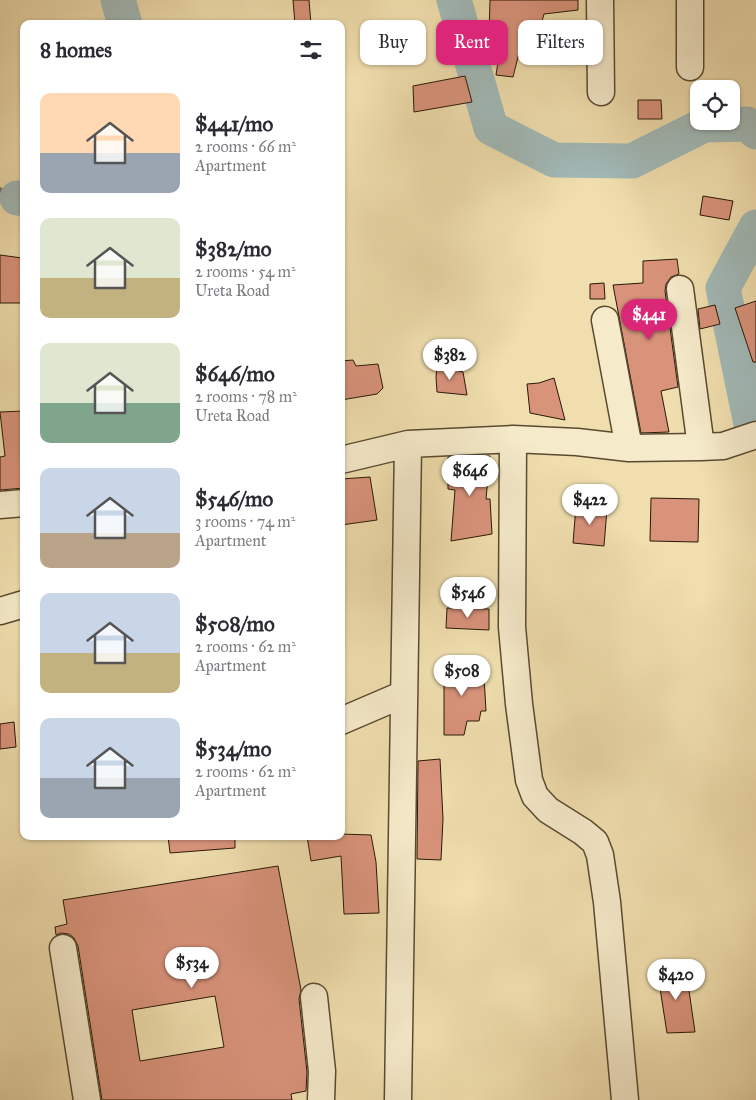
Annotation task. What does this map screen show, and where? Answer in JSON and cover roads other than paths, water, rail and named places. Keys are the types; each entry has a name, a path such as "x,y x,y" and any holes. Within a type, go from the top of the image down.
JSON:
{"street":[{"path":"600,0 601,92"},
{"path":"690,0 690,67"},
{"path":"680,288 701,447"},
{"path":"605,320 629,448"},
{"path":"345,459 408,444 513,439 577,442 629,448 701,447 723,446 756,435"},
{"path":"513,439 512,627 519,704 529,780 535,796 548,810 583,832 595,842 600,855 607,902 625,1100"},
{"path":"398,1100 408,444"},
{"path":"0,505 20,503"},
{"path":"0,611 20,605"},
{"path":"345,719 404,694"},
{"path":"63,948 87,1100"},
{"path":"309,1097 322,1071 314,997"}],"waterway":[{"path":"118,0 124,20"},
{"path":"454,0 491,128 554,160 632,161 704,125 747,124 756,132"},
{"path":"0,190 17,198"},
{"path":"752,429 723,288 756,227"}]}
